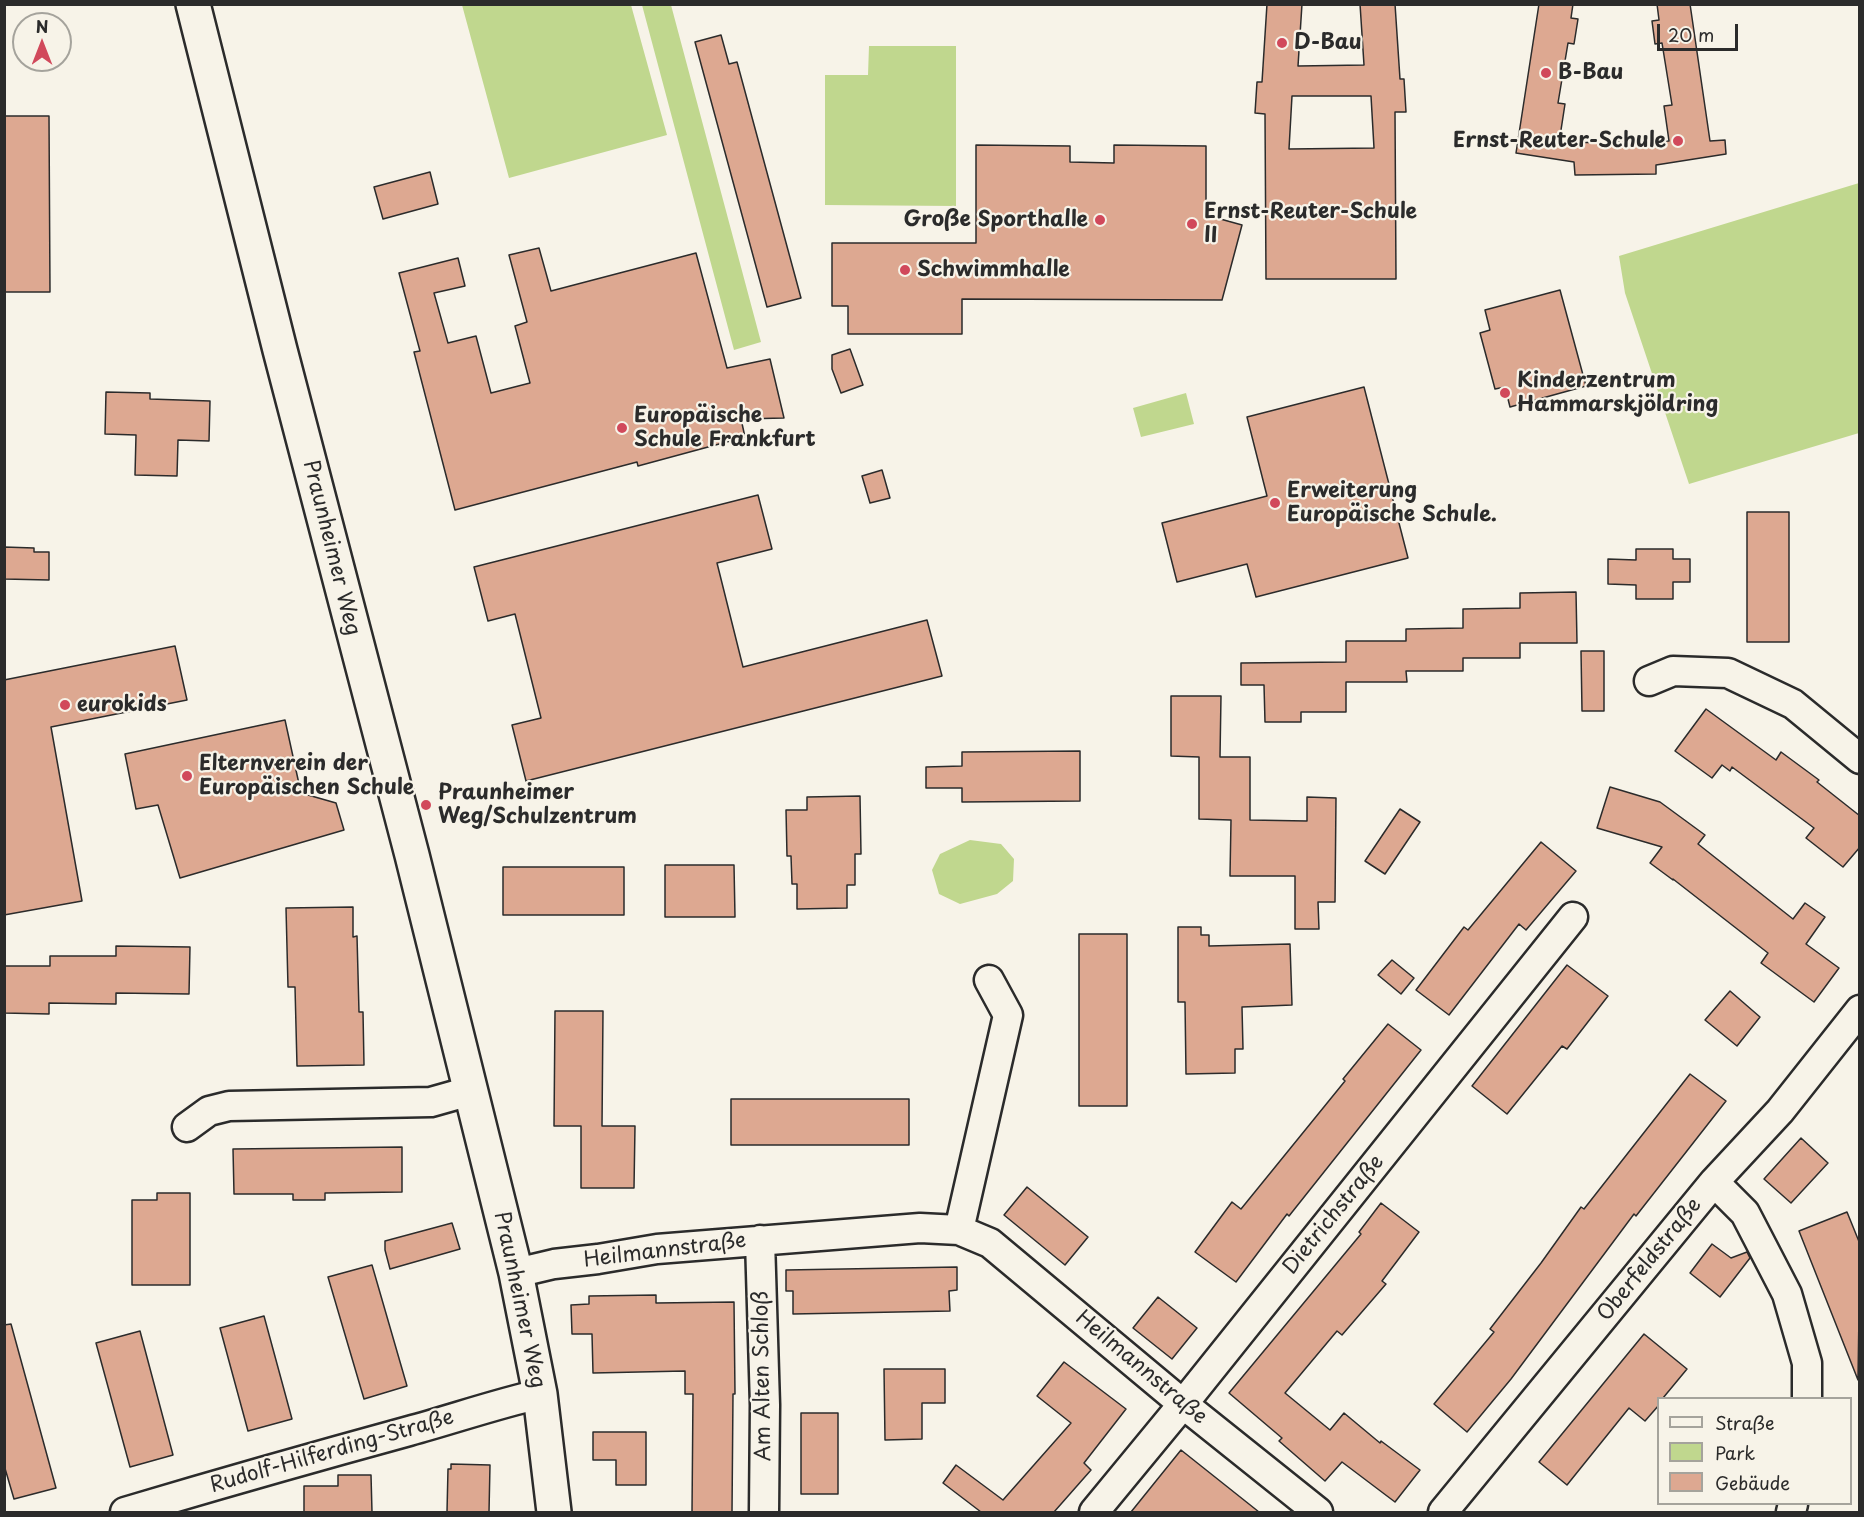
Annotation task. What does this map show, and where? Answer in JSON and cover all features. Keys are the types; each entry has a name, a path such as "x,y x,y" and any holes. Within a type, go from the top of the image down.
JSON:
{"main road":[{"name":"Praunheimer Weg","path":"193,4 277,341 412,855 516,1273 540,1394 554,1512"}],"street":[{"path":"1649,681 1672,671 1728,673 1792,704 1860,759"},
{"name":"Dietrichstraße","path":"1094,1512 1573,916"},
{"path":"959,1230 1008,1015 989,980"},
{"name":"Oberfeldstraße","path":"1443,1512 1714,1182 1780,1111 1858,1016"},
{"path":"188,1127 209,1111 229,1106 431,1102 470,1091"},
{"path":"1714,1182 1745,1213 1787,1294 1806,1363 1807,1397"},
{"name":"Heilmannstraße","path":"516,1273 554,1264 657,1249 920,1228 959,1230 990,1243 1183,1404 1318,1512"},
{"name":"Am Alten Schloß","path":"760,1240 765,1405 764,1512"},
{"name":"Rudolf-Hilferding-Straße","path":"125,1512 286,1464 540,1394"}],"green space":[{"path":"462,5 631,5 667,135 509,178"},
{"path":"642,5 671,5 761,342 734,350"},
{"path":"869,46 956,46 956,206 825,205 825,75 868,75"},
{"path":"1859,183 1859,433 1689,484 1625,293 1619,256"},
{"path":"1186,393 1194,424 1141,437 1133,408"},
{"path":"970,840 1001,844 1014,859 1013,881 997,894 960,904 939,894 932,870 940,854"}],"building":[{"path":"1267,4 1302,4 1298,66 1364,65 1360,4 1395,4 1400,79 1404,79 1406,112 1395,112 1396,279 1266,279 1265,114 1255,113 1257,82 1262,82","holes":["1292,96 1371,96 1374,148 1289,149"]},
{"path":"1539,4 1573,4 1571,18 1578,19 1574,44 1568,43 1558,103 1565,104 1559,143 1669,141 1664,106 1672,105 1662,43 1655,44 1652,21 1659,20 1657,4 1690,4 1710,141 1725,140 1726,154 1656,165 1656,174 1575,175 1574,162 1516,153"},
{"path":"721,35 729,64 737,62 801,298 767,307 695,42"},
{"path":"4,116 49,116 50,292 4,292"},
{"name":"Große Sporthalle","path":"976,145 1070,146 1070,162 1114,163 1114,145 1206,146 1206,215 1242,225 1222,300 962,299 962,334 848,334 848,306 832,306 832,243 976,243"},
{"path":"430,172 438,204 383,219 374,187"},
{"path":"539,248 551,291 696,253 727,368 770,359 784,418 741,419 745,437 638,466 637,462 455,510 414,352 420,351 399,273 458,258 465,286 434,293 448,343 476,336 491,393 530,383 515,326 527,322 509,255"},
{"path":"1560,290 1586,386 1510,407 1505,387 1495,389 1480,333 1490,330 1485,310"},
{"path":"850,349 863,385 841,393 832,369 832,355"},
{"name":"Erweiterung Europäische Schule.","path":"1364,387 1408,558 1256,597 1247,564 1177,582 1162,523 1267,496 1247,417"},
{"path":"106,392 150,393 150,399 210,401 209,441 178,440 177,476 135,475 136,435 105,434"},
{"path":"882,470 890,498 870,503 862,476"},
{"path":"758,495 772,549 717,563 743,667 927,620 942,676 526,781 512,725 541,718 515,614 488,621 474,567"},
{"path":"1747,512 1789,512 1789,642 1747,642"},
{"path":"4,547 34,548 34,552 49,552 49,580 4,579"},
{"path":"1636,549 1673,549 1673,559 1690,559 1690,582 1673,582 1673,599 1636,599 1636,585 1608,584 1608,559 1636,560"},
{"path":"1576,592 1577,643 1520,643 1520,658 1463,658 1463,671 1406,671 1407,682 1346,682 1346,712 1301,712 1301,722 1265,722 1264,685 1241,685 1241,663 1346,662 1346,641 1406,641 1406,629 1463,628 1463,609 1520,608 1520,593"},
{"path":"175,646 187,700 51,727 82,901 4,915 4,680"},
{"path":"1581,651 1604,651 1604,711 1582,711"},
{"path":"1171,696 1221,696 1220,757 1250,757 1250,820 1307,821 1307,797 1336,798 1335,902 1318,902 1319,929 1295,929 1295,876 1230,876 1231,820 1199,819 1199,757 1171,756"},
{"path":"1706,709 1776,760 1781,752 1819,780 1817,782 1860,816 1860,847 1843,867 1806,838 1814,828 1732,767 1730,771 1722,765 1712,778 1675,751"},
{"path":"285,720 301,793 336,803 344,830 180,878 158,805 136,809 125,754"},
{"path":"1080,751 1080,801 962,802 962,788 926,788 926,767 962,766 962,752"},
{"path":"1610,787 1660,802 1705,835 1698,844 1793,919 1805,903 1825,917 1806,944 1839,968 1814,1002 1761,963 1768,953 1650,863 1662,847 1597,828"},
{"path":"860,796 861,854 855,854 855,885 847,885 847,908 797,909 797,884 792,884 791,856 787,856 786,810 807,810 807,797"},
{"path":"1400,809 1420,822 1385,874 1365,861"},
{"path":"1541,842 1576,871 1526,930 1519,924 1449,1015 1416,990 1464,927 1468,930"},
{"path":"665,865 734,865 735,917 665,917"},
{"path":"503,867 624,867 624,915 503,915"},
{"path":"353,907 353,937 357,936 359,1012 363,1012 364,1065 297,1066 295,987 288,987 286,908"},
{"path":"1178,927 1201,927 1201,935 1209,935 1209,946 1290,944 1292,1005 1242,1007 1243,1049 1235,1049 1235,1073 1186,1074 1185,1002 1178,1002"},
{"path":"1079,934 1127,934 1127,1106 1079,1106"},
{"path":"116,946 190,947 189,994 116,993 116,1004 49,1003 49,1014 4,1013 4,966 50,966 50,956 116,956"},
{"path":"1392,960 1414,978 1401,994 1378,975"},
{"path":"1567,965 1608,996 1567,1049 1562,1046 1507,1114 1472,1086"},
{"path":"1730,991 1760,1017 1737,1046 1705,1020"},
{"path":"555,1011 603,1011 602,1126 635,1126 634,1188 581,1188 581,1126 554,1126"},
{"path":"1388,1024 1421,1050 1289,1216 1287,1214 1236,1282 1195,1252 1232,1202 1241,1209"},
{"path":"1690,1074 1726,1101 1636,1216 1634,1214 1511,1379 1467,1432 1434,1404 1494,1332 1490,1329 1581,1207 1584,1209"},
{"path":"731,1099 909,1099 909,1145 731,1145"},
{"path":"1801,1138 1828,1163 1791,1203 1764,1179"},
{"path":"402,1147 402,1192 325,1193 325,1200 293,1200 293,1194 234,1194 233,1149"},
{"path":"1027,1187 1088,1237 1065,1265 1004,1215"},
{"path":"157,1193 190,1193 190,1285 132,1285 132,1200 157,1200"},
{"path":"1381,1203 1419,1232 1382,1281 1386,1284 1342,1335 1337,1331 1285,1393 1330,1430 1344,1413 1380,1443 1381,1441 1420,1470 1395,1502 1342,1462 1325,1481 1279,1441 1282,1438 1229,1393 1361,1234 1359,1232"},
{"path":"1847,1212 1860,1244 1858,1380 1799,1231"},
{"path":"452,1223 460,1249 390,1269 385,1241"},
{"path":"1712,1244 1731,1258 1747,1252 1750,1258 1720,1297 1690,1273"},
{"path":"372,1265 407,1386 364,1399 328,1277"},
{"path":"957,1267 957,1290 949,1291 950,1311 793,1314 793,1291 786,1291 786,1270"},
{"path":"656,1295 656,1303 734,1302 735,1394 733,1394 732,1512 692,1512 693,1394 685,1394 685,1371 593,1373 592,1334 572,1334 571,1305 589,1304 589,1296"},
{"path":"1158,1297 1197,1328 1172,1359 1133,1328"},
{"path":"264,1316 292,1419 248,1431 220,1328"},
{"path":"11,1324 56,1488 14,1499 4,1465 4,1325"},
{"path":"140,1331 173,1455 130,1467 96,1343"},
{"path":"1644,1334 1687,1369 1664,1397 1657,1397 1657,1407 1645,1421 1629,1408 1567,1485 1539,1462"},
{"path":"1064,1362 1126,1409 1084,1463 1091,1470 1054,1512 981,1512 943,1483 956,1465 1003,1500 1071,1423 1037,1396"},
{"path":"884,1369 945,1369 945,1403 922,1403 922,1439 885,1440"},
{"path":"801,1413 838,1413 838,1494 801,1494"},
{"path":"593,1432 646,1432 646,1485 616,1485 616,1460 593,1460"},
{"path":"1181,1450 1259,1512 1131,1512"},
{"path":"451,1464 490,1465 489,1512 447,1512 448,1469 451,1469"},
{"path":"338,1475 371,1475 372,1512 304,1512 304,1486 338,1486"}],"place":[{"name":"D-Bau","path":"1282,43"},
{"name":"B-Bau","path":"1546,73"},
{"name":"Ernst-Reuter-Schule","path":"1678,141"},
{"name":"Große Sporthalle","path":"1100,220"},
{"name":"Ernst-Reuter-Schule II","path":"1192,224"},
{"name":"Schwimmhalle","path":"905,270"},
{"name":"Kinderzentrum Hammarskjöldring","path":"1505,393"},
{"name":"Europäische Schule Frankfurt","path":"622,428"},
{"name":"Erweiterung Europäische Schule.","path":"1275,503"},
{"name":"eurokids","path":"65,705"},
{"name":"Elternverein der Europäischen Schule","path":"187,776"},
{"name":"Praunheimer Weg/Schulzentrum","path":"426,805"}]}
